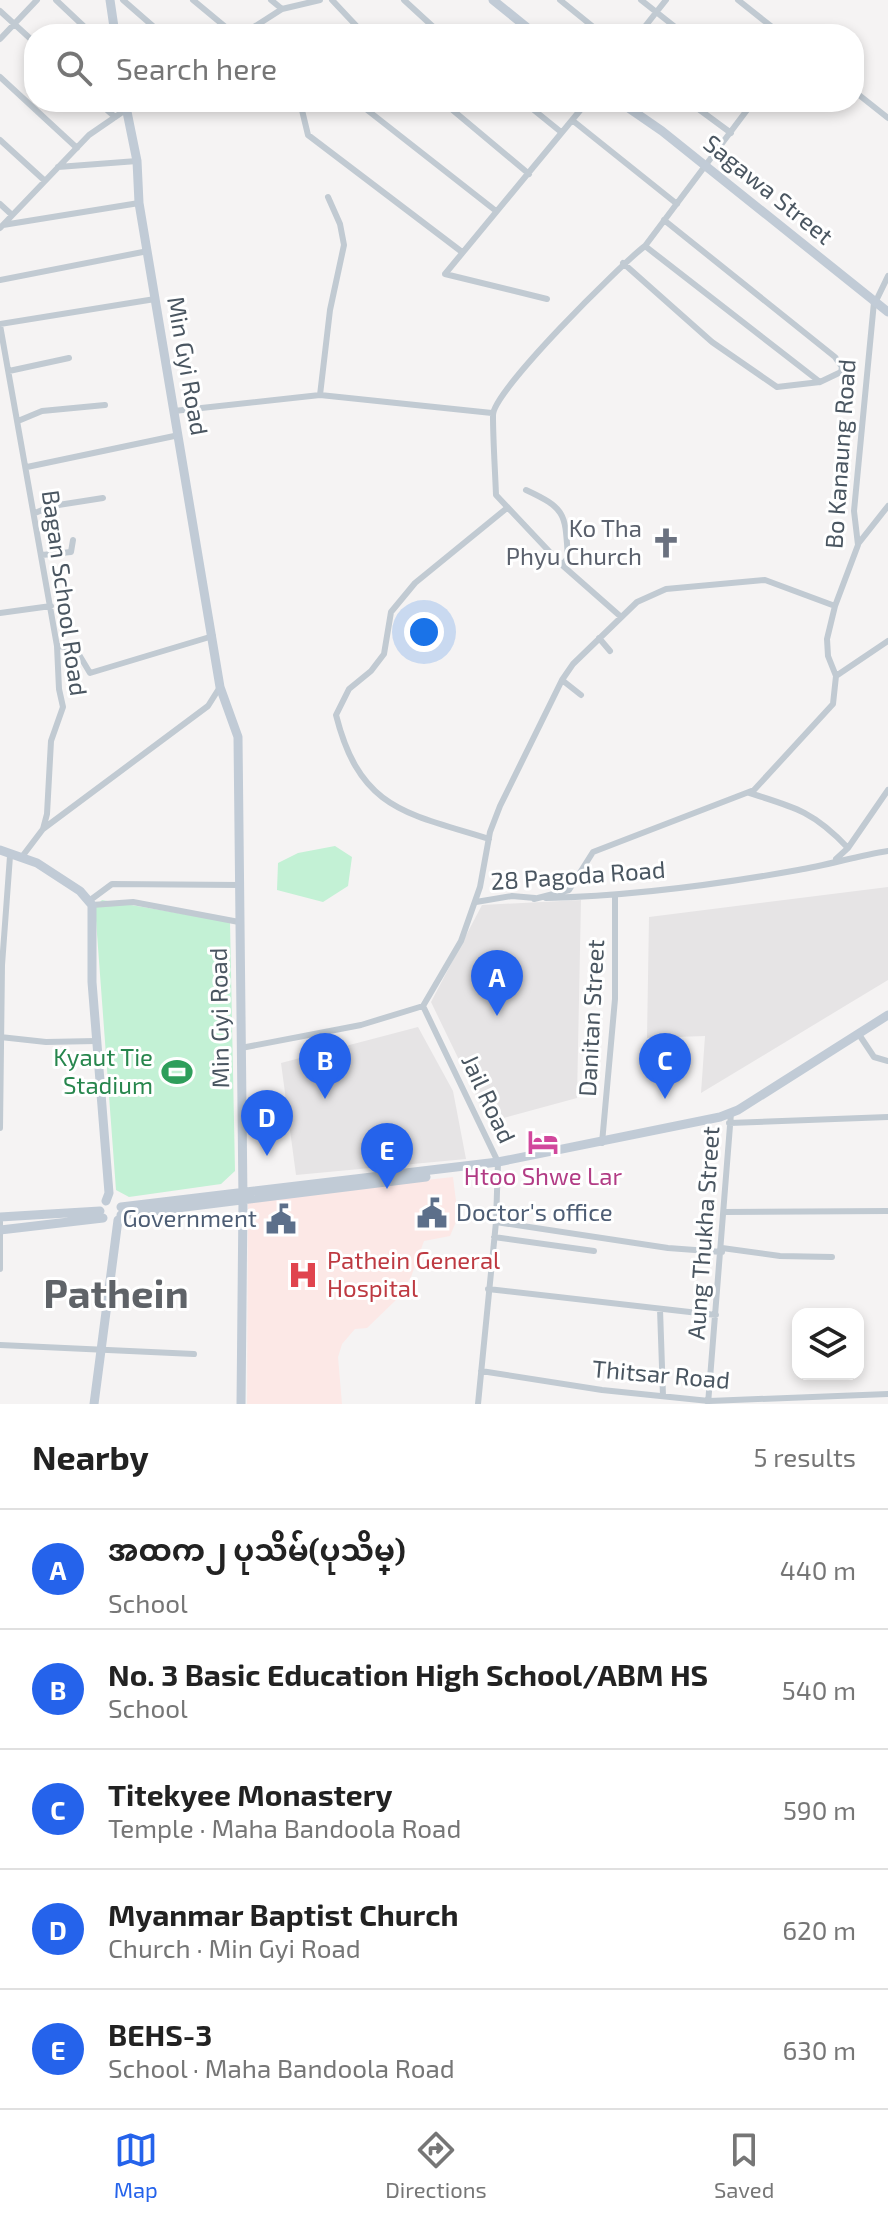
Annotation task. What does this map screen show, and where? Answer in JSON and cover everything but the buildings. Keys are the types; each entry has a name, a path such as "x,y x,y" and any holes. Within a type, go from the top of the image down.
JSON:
{"main road":[{"path":"110,0 114,24"},
{"path":"493,0 523,24"},
{"name":"Min Gyi Road","path":"126,112 137,161 139,203 220,687 238,737 243,1196 241,1404"},
{"name":"Sagawa Street","path":"633,112 888,312"},
{"path":"0,850 37,863 90,903 96,1041 112,1212 103,1347 94,1404"},
{"path":"0,1225 498,1165 730,1119 888,1015"},
{"path":"859,1035 888,1022"},
{"path":"498,1165 730,1119"}],"street":[{"path":"0,39 37,0"},
{"path":"56,0 81,24"},
{"path":"123,0 151,24"},
{"path":"193,0 222,24"},
{"path":"271,0 282,9"},
{"path":"259,24 282,9 320,0"},
{"path":"332,0 355,24"},
{"path":"404,0 430,24"},
{"path":"560,0 590,24"},
{"path":"641,0 672,24"},
{"path":"647,24 666,0"},
{"path":"738,0 768,24"},
{"path":"0,11 24,33"},
{"path":"0,77 24,99"},
{"path":"864,99 888,118"},
{"path":"38,112 77,148"},
{"path":"109,112 115,117"},
{"path":"2,227 77,148 120,112"},
{"path":"302,112 308,135 462,252"},
{"path":"370,112 496,211"},
{"path":"455,112 529,174"},
{"path":"536,112 561,132"},
{"path":"547,299 451,278 445,274 579,112"},
{"path":"703,112 731,133"},
{"path":"620,616 562,565 496,495 492,413 527,364 623,263 645,246 746,112"},
{"path":"572,120 677,204"},
{"path":"0,140 45,181"},
{"path":"58,167 137,161"},
{"path":"320,395 330,310 344,245 340,224 328,197"},
{"path":"2,227 139,203"},
{"path":"0,204 12,215"},
{"path":"623,263 712,342 777,387 820,382 841,372 842,367 835,357 664,220"},
{"path":"645,246 820,382"},
{"path":"0,280 148,251"},
{"name":"Bo Kanaung Road","path":"836,676 827,647 835,606 858,545 854,511 875,302 888,276"},
{"path":"0,324 155,299"},
{"name":"Bagan School Road","path":"0,324 51,606 63,707 51,741 43,829"},
{"path":"9,371 69,358"},
{"path":"174,411 320,395 492,413"},
{"path":"18,421 42,411 105,405"},
{"path":"27,467 179,435"},
{"path":"526,490 556,504 562,514 568,558 562,565"},
{"path":"35,513 52,506 103,498"},
{"path":"858,545 888,506"},
{"path":"489,839 400,811 367,783 345,751 336,715 349,689 371,671 384,654 391,612 415,583 507,508"},
{"path":"42,555 71,552 73,540"},
{"path":"476,902 489,839 500,806 562,680 620,616 637,602 666,589 765,580 835,606"},
{"path":"0,613 51,606"},
{"path":"57,646 75,648 90,673 213,636"},
{"path":"599,638 610,651"},
{"path":"534,899 569,890 593,852 749,793 833,704 836,676 888,641"},
{"path":"562,680 581,695"},
{"path":"21,858 43,829 208,706 220,687"},
{"path":"836,859 848,848 888,790"},
{"path":"749,793 791,805 822,821 848,848"},
{"name":"28 Pagoda Road","path":"423,1006 461,941 476,902 512,896 534,899 615,895 793,871 836,859 888,851"},
{"path":"0,1128 2,925 10,856"},
{"path":"90,903 112,884 241,885"},
{"name":"Danitan Street","path":"602,1143 615,999 615,895"},
{"path":"90,903 133,902 239,922"},
{"path":"241,1048 361,1025 423,1006"},
{"name":"Jail Road","path":"423,1006 498,1165 496,1222 478,1404"},
{"path":"859,1035 874,1057 888,1061"},
{"path":"0,1037 38,1042 96,1041"},
{"path":"730,1119 888,1117"},
{"name":"Aung Thukha Street","path":"709,1402 730,1119"},
{"path":"724,1212 888,1211"},
{"path":"496,1222 668,1248 832,1257"},
{"path":"0,1225 0,1269"},
{"path":"494,1237 594,1251"},
{"path":"488,1289 716,1315"},
{"path":"660,1309 663,1396"},
{"path":"0,1345 103,1347 194,1354"},
{"name":"Thitsar Road","path":"481,1371 709,1402 888,1394"}],"shaded area":[{"path":"888,887 888,980 701,1093 705,1036 647,1038 649,917"},
{"path":"581,900 577,1098 489,1122 431,1002 482,905"},
{"path":"418,1027 453,1091 466,1159 296,1175 281,1063"},
{"path":"453,1177 458,1217 450,1236 424,1241 411,1277 397,1299 367,1328 355,1329 342,1344 338,1357 342,1404 247,1404 248,1200"}],"green space":[{"path":"335,846 352,857 348,886 323,902 277,890 278,863 298,853"},
{"path":"102,900 230,922 235,1171 221,1184 129,1197 116,1190 95,907"}],"place":[{"name":"Ko Tha Phyu Church","path":"666,543"},
{"name":"အထက၂ ပုသိမ်(ပုသိမ္)","path":"497,1016"},
{"name":"Kyaut Tie Stadium","path":"177,1072"},
{"name":"No. 3 Basic Education High School/ABM HS","path":"325,1099"},
{"name":"Titekyee Monastery","path":"665,1099"},
{"name":"Htoo Shwe Lar","path":"543,1142"},
{"name":"Myanmar Baptist Church","path":"267,1156"},
{"name":"BEHS-3","path":"387,1189"},
{"name":"Doctor's office","path":"432,1213"},
{"name":"Government","path":"281,1219"},
{"name":"Pathein General Hospital","path":"303,1275"}],"district":[{"name":"Pathein","path":"116,1294"}]}
